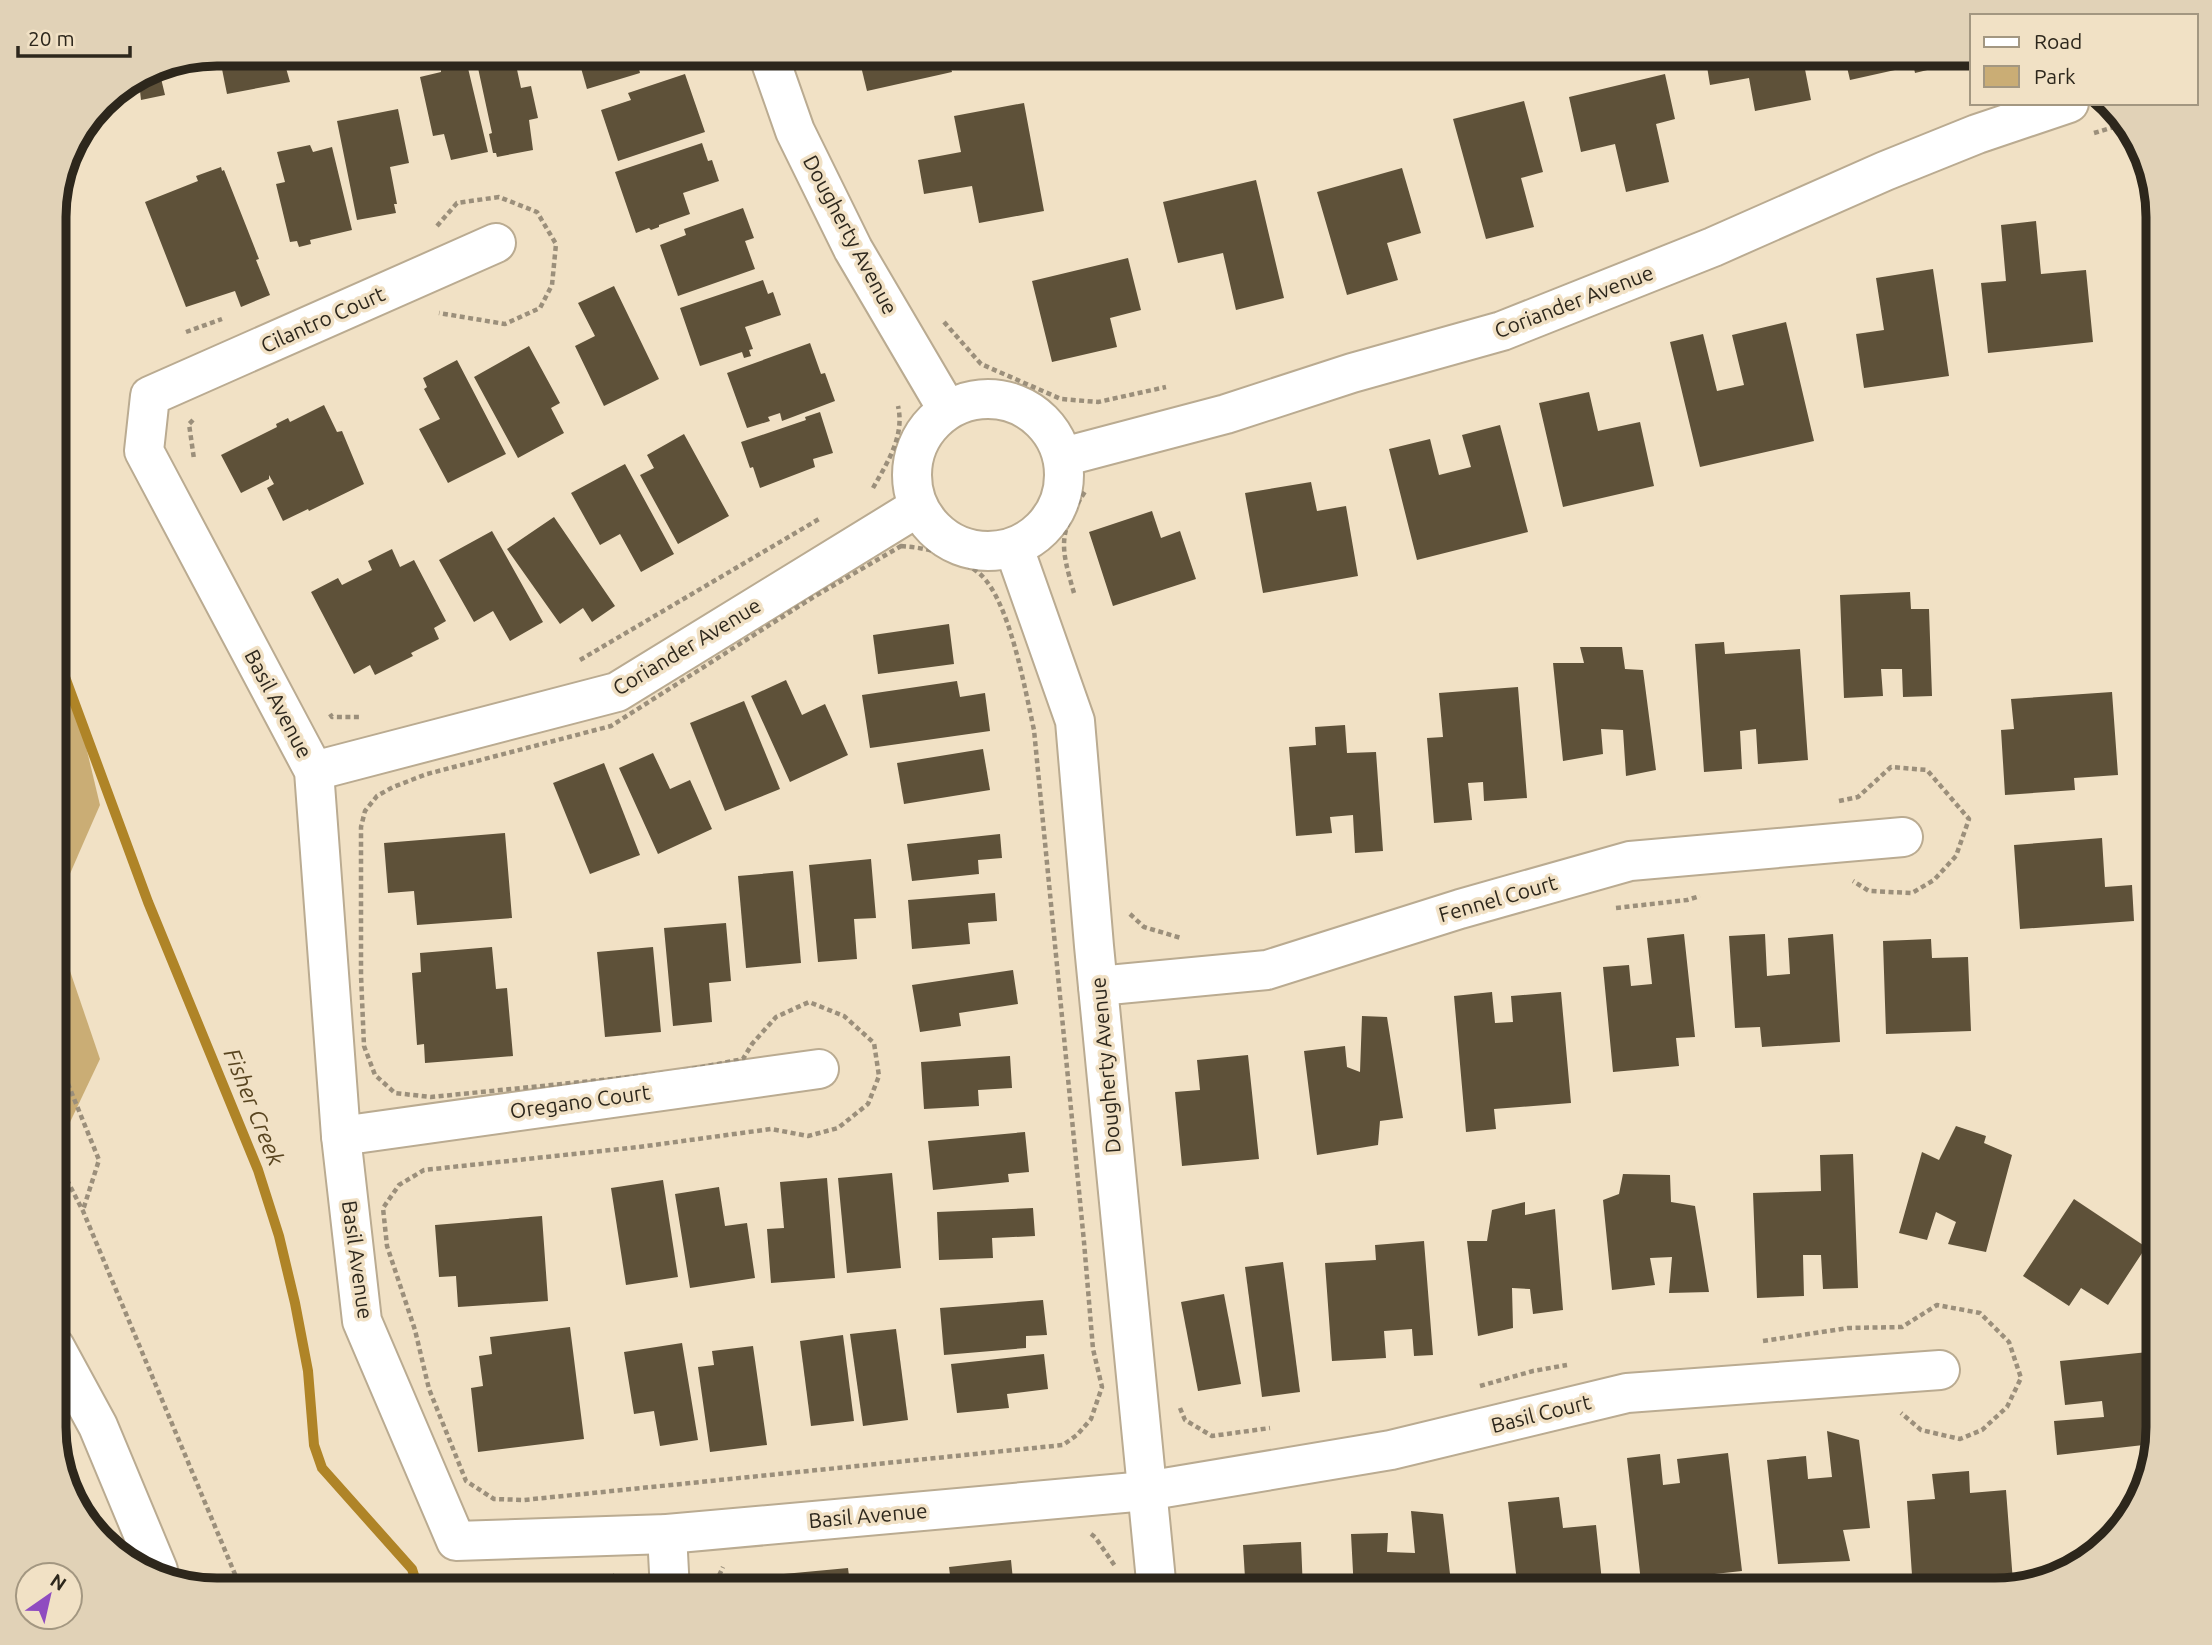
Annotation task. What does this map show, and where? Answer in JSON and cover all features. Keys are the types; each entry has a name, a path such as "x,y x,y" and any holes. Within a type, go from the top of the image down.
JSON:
{"street":[{"name":"Dougherty Avenue","path":"772,66 795,131 853,249 947,409"},
{"name":"Coriander Avenue","path":"1063,457 1226,414 1352,373 1502,331 1713,247 1872,176 1977,134 2063,105"},
{"name":"Cilantro Court","path":"150,396 496,243"},
{"name":"Basil Avenue","path":"150,396 144,451 314,772 341,1136 362,1321 456,1541 667,1534 1146,1490"},
{"path":"994,398 1017,404 1038,416 1054,435 1063,457 1065,485 1056,512 1039,534 1014,548 986,552 958,546 934,530 918,507 911,480 914,452 927,428 947,409 970,400 994,398"},
{"name":"Coriander Avenue","path":"314,772 617,692 918,507"},
{"name":"Dougherty Avenue","path":"1014,548 1075,721 1156,1578"},
{"name":"Fennel Court","path":"1098,986 1267,970 1460,909 1630,861 1903,837"},
{"name":"Oregano Court","path":"341,1136 819,1069"},
{"path":"67,1369 98,1426 156,1565"},
{"name":"Basil Court","path":"1146,1490 1391,1450 1627,1393 1940,1370"},
{"path":"667,1534 669,1578"}],"path":[{"path":"2089,135 2115,127"},
{"path":"429,317 442,312 506,324 540,308 552,285 556,244 537,212 499,197 457,203 434,229"},
{"path":"940,317 981,364 1061,399 1098,402 1168,386"},
{"path":"186,332 224,318"},
{"path":"872,488 894,452 901,417 897,400"},
{"path":"195,464 190,424 196,416"},
{"path":"1076,599 1062,552 1069,516 1091,483"},
{"path":"571,665 827,514"},
{"path":"324,708 332,717 372,717"},
{"path":"1835,802 1857,797 1891,767 1927,770 1969,820 1956,856 1934,880 1912,893 1869,891 1849,878"},
{"path":"1608,909 1688,900 1710,893"},
{"path":"1127,911 1144,927 1167,935 1193,938"},
{"path":"67,1081 99,1160 83,1211"},
{"path":"67,1180 83,1211 237,1578"},
{"path":"1751,1343 1848,1328 1902,1327 1937,1305 1980,1313 2009,1342 2021,1378 2007,1407 1982,1430 1960,1439 1921,1430 1895,1408"},
{"path":"1474,1387 1570,1364"},
{"path":"1175,1397 1185,1420 1212,1436 1280,1427"}],"green space":[{"path":"67,694 77,709 100,805 67,881"},
{"path":"67,962 100,1059 67,1129"}],"building":[{"path":"221,66 296,66 286,68 290,82 227,94"},
{"path":"467,66 488,152 451,160 444,134 433,136 420,77 441,72 441,69"},
{"path":"516,66 521,88 531,86 538,118 529,120 533,150 497,157 496,153 493,153 489,134 492,133 478,68"},
{"path":"580,66 638,66 640,73 587,89"},
{"path":"861,66 950,66 952,72 867,91"},
{"path":"1707,66 1804,66 1811,100 1755,111 1749,78 1710,85"},
{"path":"1847,66 1894,66 1895,70 1850,80"},
{"path":"1914,66 1944,66 1915,73"},
{"path":"685,74 705,132 618,161 601,110 631,100 628,93"},
{"path":"1665,74 1675,119 1656,124 1669,182 1626,192 1615,144 1581,152 1569,97"},
{"path":"161,78 165,95 141,100 140,91 133,92"},
{"path":"1524,101 1543,172 1521,178 1534,227 1486,239 1453,119"},
{"path":"1024,103 1044,211 979,223 972,186 924,194 918,160 961,152 954,116"},
{"path":"398,109 409,163 390,167 397,204 394,204 396,213 357,220 337,121"},
{"path":"702,143 708,161 712,160 719,181 683,193 690,214 651,230 649,228 636,233 615,172"},
{"path":"310,145 313,152 332,147 352,230 310,240 311,244 299,247 297,241 290,242 276,184 285,182 277,152"},
{"path":"221,167 259,259 256,260 270,295 241,307 235,291 186,307 145,202 198,181 196,176"},
{"path":"1402,168 1421,233 1387,243 1398,280 1347,295 1317,192"},
{"path":"1256,180 1284,298 1236,310 1223,253 1178,263 1163,202"},
{"path":"743,208 754,238 745,241 755,269 678,296 660,245 686,235 684,229"},
{"path":"2036,221 2041,274 2086,270 2093,342 1988,353 1981,283 2006,281 2001,225"},
{"path":"1128,258 1141,310 1110,318 1117,347 1052,362 1032,281"},
{"path":"1933,269 1949,376 1864,388 1856,334 1884,330 1876,278"},
{"path":"763,280 768,294 773,292 781,315 745,327 753,349 749,350 751,356 744,358 742,352 700,366 680,308"},
{"path":"614,286 659,379 604,406 575,346 595,336 578,303"},
{"path":"1786,322 1814,441 1700,467 1670,342 1703,334 1717,391 1744,385 1732,335"},
{"path":"810,343 821,374 825,373 835,401 782,421 780,413 768,417 770,421 747,428 727,373"},
{"path":"529,346 560,403 551,408 564,433 518,458 474,377"},
{"path":"457,360 506,454 448,483 419,429 440,419 424,389 427,387 423,378"},
{"path":"1589,392 1598,431 1640,422 1654,486 1563,507 1539,403"},
{"path":"324,405 337,432 342,431 364,484 283,521 267,488 274,484 269,475 269,479 241,493 221,455 277,427 276,424 288,418 290,422"},
{"path":"820,412 833,453 813,459 815,467 760,488 741,442 806,420 805,417"},
{"path":"1500,425 1528,532 1417,560 1389,449 1430,439 1439,475 1471,467 1462,435"},
{"path":"684,434 729,516 678,544 640,475 654,468 647,455"},
{"path":"625,464 674,554 641,572 620,534 600,545 571,493"},
{"path":"1311,482 1317,511 1346,506 1358,576 1263,593 1245,493"},
{"path":"1152,511 1161,538 1180,531 1196,579 1113,606 1089,532"},
{"path":"554,517 615,606 592,622 583,608 560,624 507,549"},
{"path":"492,531 543,622 510,641 493,611 474,622 439,560"},
{"path":"392,549 400,567 414,560 446,621 434,628 439,639 411,653 413,656 375,675 370,665 354,674 311,592 338,578 342,585 372,570 368,561"},
{"path":"1910,592 1911,609 1929,609 1932,696 1903,697 1902,669 1881,669 1883,696 1844,698 1840,595"},
{"path":"949,624 954,664 878,674 873,635"},
{"path":"1724,642 1725,654 1800,649 1808,760 1758,764 1756,729 1740,731 1742,769 1704,772 1695,644"},
{"path":"1580,647 1622,647 1625,669 1643,670 1656,770 1626,776 1623,730 1601,729 1603,754 1563,761 1553,663 1584,663"},
{"path":"786,680 802,715 825,704 848,755 790,782 751,696"},
{"path":"957,681 960,697 985,693 990,731 870,748 862,695"},
{"path":"1518,687 1527,798 1484,801 1483,782 1468,783 1472,820 1434,823 1427,738 1443,737 1439,693"},
{"path":"2112,692 2118,775 2074,778 2075,790 2005,795 2001,730 2014,729 2011,699"},
{"path":"744,701 780,789 725,811 690,723"},
{"path":"1345,725 1347,753 1376,752 1383,851 1355,853 1353,815 1330,817 1332,833 1296,836 1289,747 1316,745 1315,727"},
{"path":"983,749 990,790 904,804 897,763"},
{"path":"653,753 670,789 690,780 712,829 658,854 619,768"},
{"path":"604,763 640,855 590,874 553,783"},
{"path":"505,833 512,918 417,925 414,891 388,893 384,843"},
{"path":"1000,834 1002,858 978,860 979,874 912,881 907,844"},
{"path":"2102,838 2105,887 2132,885 2134,921 2020,929 2014,845"},
{"path":"871,859 876,918 854,919 857,959 818,962 809,865"},
{"path":"793,871 801,963 746,968 738,876"},
{"path":"995,893 997,921 968,923 970,944 912,949 908,900"},
{"path":"726,923 731,981 709,983 712,1022 673,1026 664,928"},
{"path":"1684,934 1695,1037 1676,1038 1679,1066 1613,1072 1603,967 1629,965 1631,986 1652,984 1647,938"},
{"path":"1765,934 1767,976 1790,974 1788,938 1833,934 1840,1042 1762,1047 1760,1027 1735,1028 1729,936"},
{"path":"1931,939 1932,958 1968,957 1971,1031 1886,1034 1883,941"},
{"path":"492,947 496,989 507,988 513,1056 425,1063 424,1044 417,1045 412,973 421,972 420,953"},
{"path":"653,947 661,1032 605,1037 597,952"},
{"path":"1013,970 1018,1004 959,1013 961,1026 920,1032 912,985"},
{"path":"1492,992 1495,1023 1513,1022 1511,996 1561,992 1571,1103 1494,1109 1496,1129 1466,1132 1454,996"},
{"path":"1362,1016 1387,1017 1403,1118 1380,1121 1378,1145 1317,1155 1304,1051 1345,1046 1347,1067 1360,1072"},
{"path":"1248,1055 1259,1159 1182,1166 1175,1092 1200,1090 1197,1060"},
{"path":"1010,1056 1012,1088 978,1090 979,1106 924,1109 921,1062"},
{"path":"1956,1126 1986,1136 1984,1143 2012,1155 1986,1252 1948,1244 1956,1222 1936,1212 1927,1240 1899,1233 1922,1152 1939,1160"},
{"path":"1025,1132 1029,1172 1008,1174 1009,1182 933,1190 928,1141"},
{"path":"1853,1154 1858,1288 1823,1289 1821,1255 1803,1255 1804,1296 1757,1298 1753,1193 1821,1191 1820,1155"},
{"path":"892,1173 901,1268 847,1273 838,1178"},
{"path":"1623,1174 1670,1175 1671,1202 1695,1206 1709,1292 1669,1293 1672,1257 1650,1258 1655,1285 1612,1290 1603,1200 1619,1194"},
{"path":"827,1178 835,1278 771,1283 767,1229 784,1228 780,1182"},
{"path":"663,1180 678,1277 626,1285 611,1188"},
{"path":"719,1187 725,1226 747,1223 755,1278 690,1288 675,1194"},
{"path":"2074,1199 2146,1247 2108,1305 2081,1288 2069,1306 2023,1276"},
{"path":"1525,1202 1525,1215 1555,1209 1563,1310 1533,1314 1530,1289 1512,1288 1513,1328 1478,1336 1467,1241 1487,1241 1492,1210"},
{"path":"1033,1208 1035,1236 992,1238 993,1258 939,1260 937,1212"},
{"path":"542,1216 548,1301 458,1307 456,1276 439,1277 435,1225"},
{"path":"1424,1241 1433,1355 1414,1356 1412,1329 1384,1331 1386,1358 1332,1361 1325,1263 1376,1260 1375,1245"},
{"path":"1283,1262 1300,1392 1262,1397 1245,1267"},
{"path":"1224,1294 1241,1384 1198,1391 1181,1302"},
{"path":"1043,1300 1047,1335 1026,1336 1026,1348 944,1355 940,1308"},
{"path":"570,1327 584,1439 478,1452 471,1388 483,1386 479,1356 492,1354 490,1337"},
{"path":"896,1329 908,1420 863,1426 850,1334"},
{"path":"843,1335 854,1421 811,1426 800,1341"},
{"path":"682,1343 698,1440 660,1446 654,1411 634,1414 624,1352"},
{"path":"753,1346 767,1445 710,1452 698,1367 714,1365 712,1351"},
{"path":"2146,1352 2144,1445 2057,1455 2054,1421 2104,1417 2102,1401 2065,1405 2060,1361"},
{"path":"1044,1354 1048,1389 1007,1394 1009,1408 957,1413 951,1364"},
{"path":"1827,1431 1859,1440 1870,1528 1843,1530 1850,1561 1778,1564 1767,1460 1806,1456 1808,1479 1832,1477"},
{"path":"1728,1453 1742,1571 1678,1578 1641,1578 1627,1458 1660,1454 1663,1485 1680,1483 1677,1459"},
{"path":"1969,1471 1970,1493 2006,1490 2013,1577 1912,1578 1907,1501 1935,1499 1932,1474"},
{"path":"1559,1497 1563,1528 1596,1525 1602,1578 1517,1578 1508,1502"},
{"path":"1411,1511 1443,1514 1450,1578 1353,1578 1351,1534 1388,1533 1387,1552 1415,1553"},
{"path":"1301,1542 1302,1578 1245,1578 1243,1545"},
{"path":"1011,1560 1013,1578 950,1578 949,1567"},
{"path":"848,1568 849,1578 773,1578 773,1575"}],"waterway":[{"name":"Fisher Creek","path":"67,682 148,902 258,1170 279,1236 295,1303 308,1371 314,1445 322,1468 412,1569 415,1578"}]}
